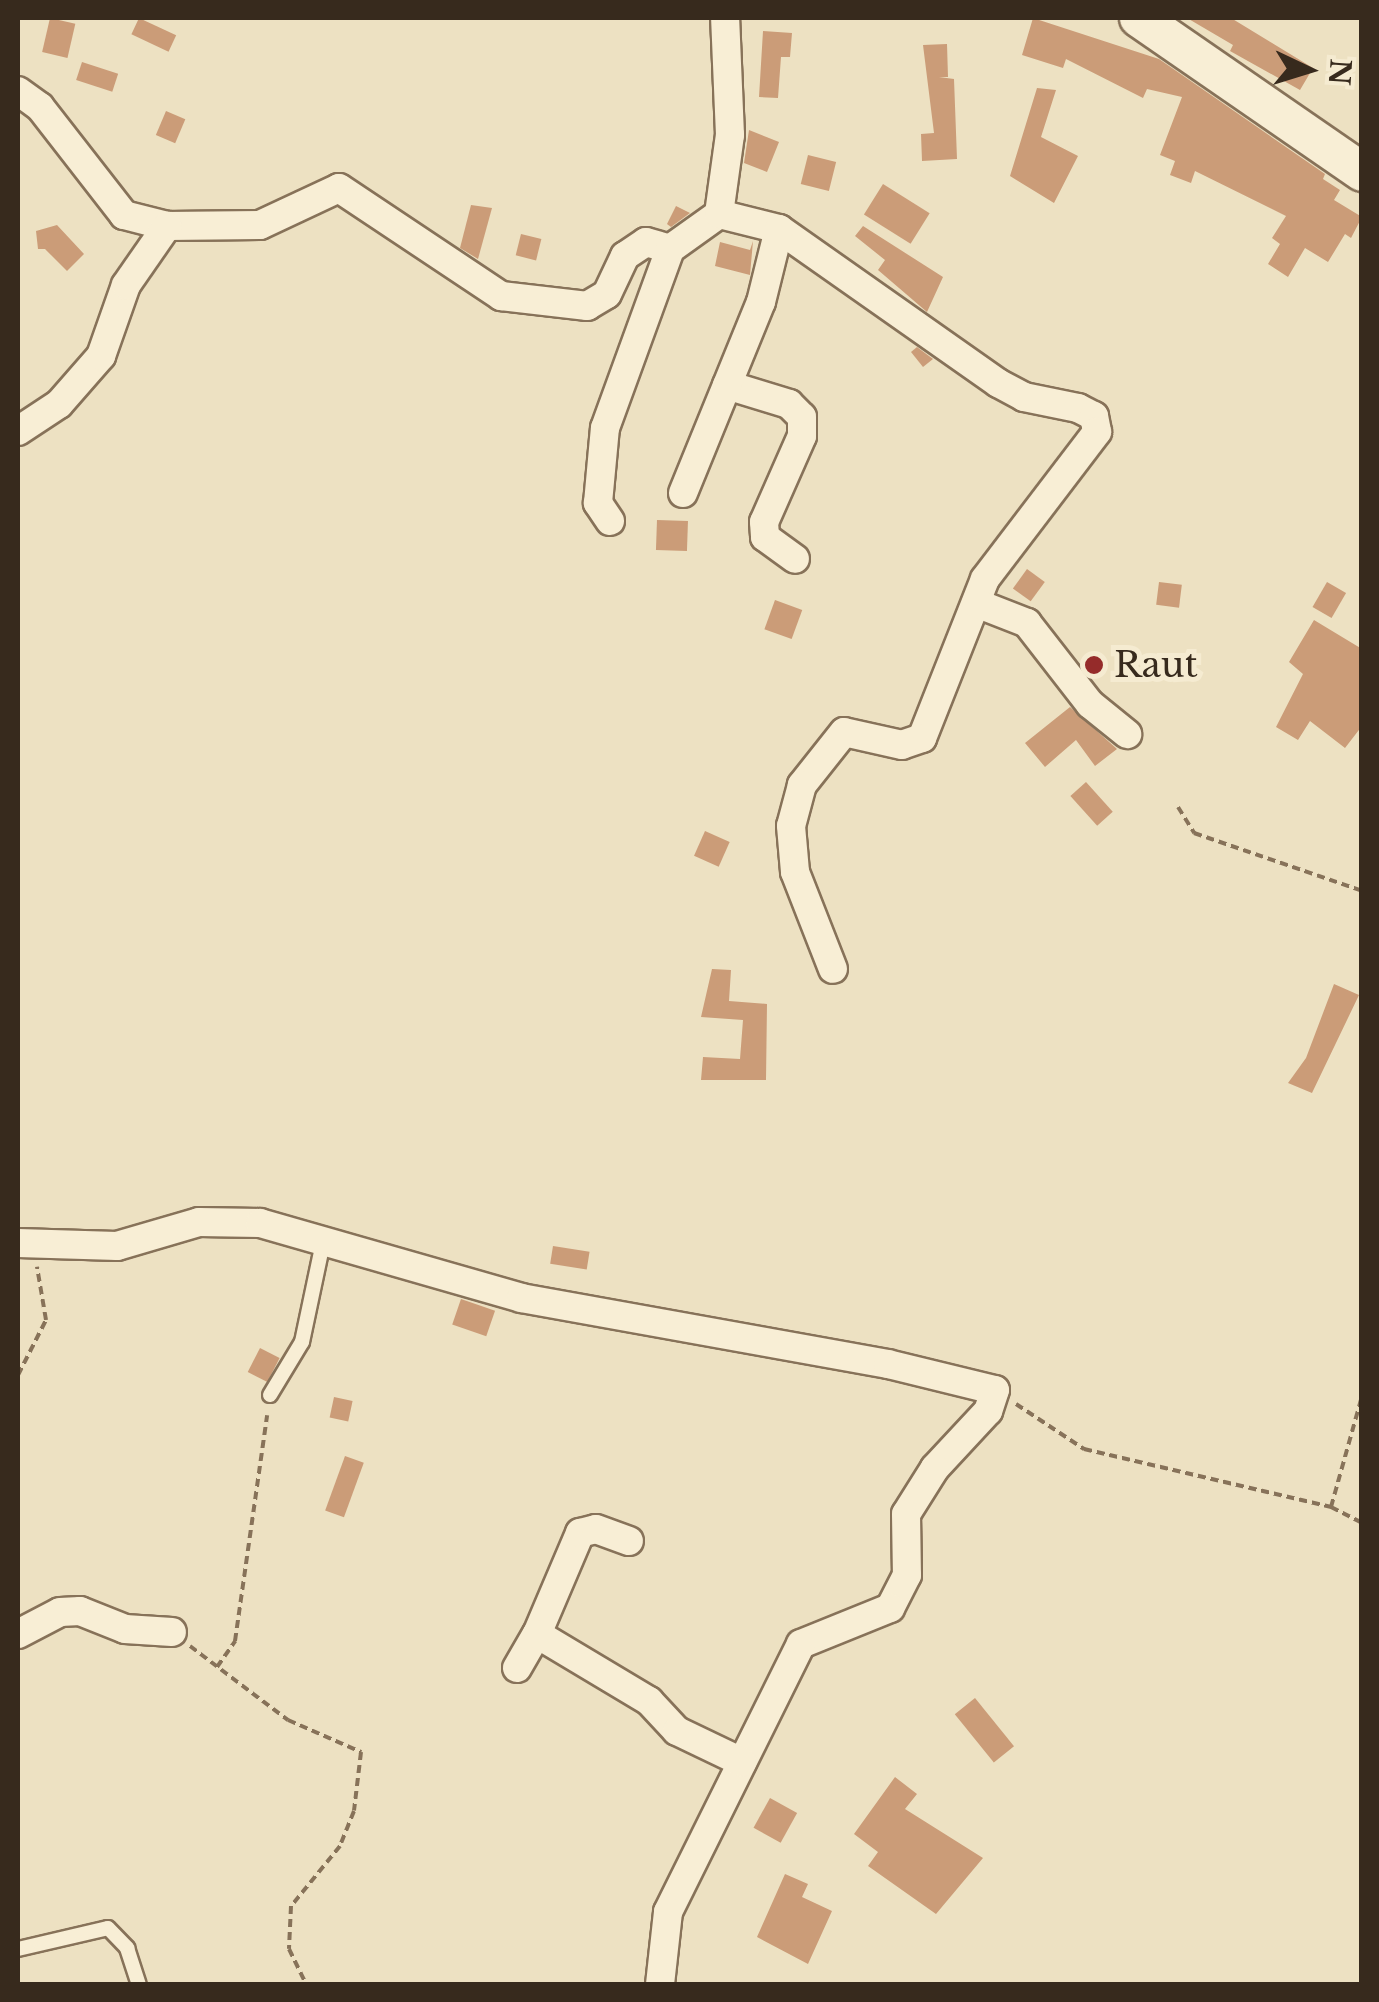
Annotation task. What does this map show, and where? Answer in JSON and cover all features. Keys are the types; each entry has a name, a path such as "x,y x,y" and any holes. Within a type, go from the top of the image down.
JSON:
{"main road":[{"path":"1160,25 1362,172"}],"street":[{"path":"610,520 598,503 604,428 670,249 718,214 730,136 725,18"},
{"path":"18,91 40,107 124,215 167,226 260,225 340,188 502,296 587,306 607,294 625,256 646,242 670,249"},
{"path":"718,214 779,229 998,383 1094,416 1097,432 985,579 922,738 902,745 844,732 802,785 791,826 795,872 833,969"},
{"path":"18,431 59,404 101,356 126,285 167,226"},
{"path":"684,493 760,302 779,229"},
{"path":"727,386 789,404 802,417 802,436 764,522 765,537 795,559"},
{"path":"976,602 1027,622 1090,704 1127,734"},
{"path":"28,1244 117,1246 225,1219 323,1242 521,1298 888,1364 996,1390 988,1411 935,1468 906,1514 900,1594 874,1619 842,1624 801,1644 668,1912 660,1984"},
{"path":"518,1668 537,1634 580,1533 596,1529 629,1541"},
{"path":"18,1634 60,1612 80,1610 125,1630 172,1632"},
{"path":"537,1634 650,1701 677,1731 742,1762"}],"lane":[{"path":"270,1395 302,1342 323,1242"},
{"path":"18,1949 108,1928 127,1948 139,1984"}],"path":[{"path":"1178,807 1194,833 1362,891"},
{"path":"18,1375 46,1320 28,1244"},
{"path":"996,1390 1084,1450 1331,1508 1362,1523"},
{"path":"216,1667 236,1641 270,1395"},
{"path":"1331,1508 1362,1396"},
{"path":"172,1632 288,1720 361,1752 354,1812 340,1846 291,1906 290,1949 306,1984"}],"building":[{"path":"50,18 75,24 67,58 42,52"},
{"path":"139,18 176,35 169,52 131,34"},
{"path":"1033,18 1159,59 1325,174 1323,179 1340,190 1334,200 1362,217 1351,238 1345,234 1328,262 1305,248 1288,277 1268,264 1280,244 1272,238 1286,216 1195,171 1191,183 1170,175 1175,161 1160,155 1182,97 1147,89 1143,98 1066,59 1063,68 1022,55"},
{"path":"1187,18 1231,18 1313,68 1300,90 1230,51 1233,45"},
{"path":"763,31 792,33 790,57 781,57 778,98 759,97"},
{"path":"947,44 948,77 939,77 954,79 957,159 922,161 921,134 934,133 923,45"},
{"path":"82,62 118,74 112,92 76,80"},
{"path":"1037,88 1056,90 1041,137 1078,156 1054,203 1010,176"},
{"path":"166,111 185,119 175,143 156,135"},
{"path":"749,130 779,142 767,172 744,163"},
{"path":"808,155 836,162 829,191 801,184"},
{"path":"883,184 930,213 911,244 864,215"},
{"path":"471,205 492,208 478,259 460,248"},
{"path":"676,206 690,213 671,227 667,224"},
{"path":"57,225 84,254 67,271 45,249 38,249 36,231"},
{"path":"863,226 943,277 927,312 878,270 885,260 855,236"},
{"path":"521,234 541,239 536,260 516,255"},
{"path":"753,241 750,275 715,266 720,242 750,250"},
{"path":"917,347 933,359 923,367 911,352"},
{"path":"657,520 688,521 687,551 656,550"},
{"path":"1027,569 1045,582 1031,601 1013,588"},
{"path":"1159,582 1182,585 1179,608 1156,605"},
{"path":"1327,582 1346,593 1332,618 1312,607"},
{"path":"775,600 802,610 792,639 764,629"},
{"path":"1314,620 1362,649 1362,726 1345,748 1310,721 1298,740 1276,727 1303,674 1289,662"},
{"path":"1070,707 1117,749 1095,766 1076,740 1045,767 1025,743"},
{"path":"1086,782 1113,812 1097,826 1070,796"},
{"path":"705,831 730,842 719,867 694,856"},
{"path":"712,969 731,970 729,1001 767,1004 766,1080 701,1080 703,1057 740,1059 743,1020 701,1017"},
{"path":"1334,984 1359,995 1312,1093 1288,1083 1306,1058"},
{"path":"553,1246 590,1252 587,1270 550,1264"},
{"path":"461,1299 495,1311 486,1336 452,1325"},
{"path":"260,1348 280,1358 267,1382 248,1372"},
{"path":"334,1397 353,1401 348,1421 330,1418"},
{"path":"345,1456 364,1463 344,1517 325,1511"},
{"path":"975,1698 1014,1746 994,1763 955,1714"},
{"path":"895,1777 917,1794 905,1809 983,1858 936,1914 868,1866 878,1852 854,1834"},
{"path":"770,1798 797,1813 781,1843 754,1828"},
{"path":"785,1874 808,1884 802,1897 832,1911 808,1964 757,1937"}],"place":[{"name":"Raut","path":"1094,665"}]}
